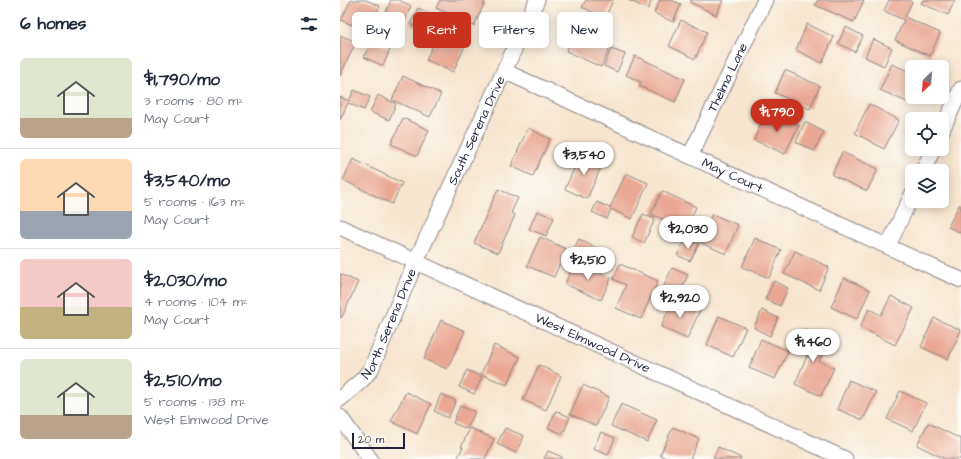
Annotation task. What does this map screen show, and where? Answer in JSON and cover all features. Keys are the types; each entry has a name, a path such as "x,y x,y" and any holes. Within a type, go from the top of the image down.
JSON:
{"street":[{"name":"South Serena Drive","path":"416,261 536,0"},
{"name":"Thelma Lane","path":"690,156 765,0"},
{"name":"May Court","path":"504,71 961,280"},
{"path":"949,115 961,89"},
{"path":"888,246 906,208"},
{"name":"West Elmwood Drive","path":"340,227 845,459"},
{"name":"North Serena Drive","path":"340,399 362,380 371,369 416,261"},
{"path":"340,417 370,459"}],"building":[{"path":"351,0 366,0 380,6 377,12 352,12 352,25 341,20"},
{"path":"391,0 399,0 411,6 405,20 405,12 386,12"},
{"path":"440,0 480,0 485,2 480,12 479,12 474,26 471,25 471,12 444,12 436,8"},
{"path":"586,0 613,0 608,12 592,12 582,7"},
{"path":"628,0 652,0 648,9"},
{"path":"660,0 671,0 681,4 673,22 654,13"},
{"path":"691,0 723,0 716,15 690,2"},
{"path":"818,0 864,0 854,22 815,5"},
{"path":"889,0 908,0 912,2 905,17 940,33 930,56 895,40 904,20 884,11"},
{"path":"923,0 955,0 948,15 921,3"},
{"path":"418,8 428,12 416,12"},
{"path":"413,18 413,25 410,24"},
{"path":"681,20 707,32 695,59 669,46"},
{"path":"807,24 834,37 822,63 796,50"},
{"path":"846,27 863,36 855,52 838,43"},
{"path":"340,35 352,40 353,48 340,76"},
{"path":"873,39 892,48 884,66 865,57"},
{"path":"368,48 390,49 383,66 364,57"},
{"path":"432,48 464,48 453,72 426,60"},
{"path":"567,48 610,48 601,67 566,51"},
{"path":"611,49 625,54 617,72 604,66"},
{"path":"635,56 685,79 675,102 639,86 641,82 626,75"},
{"path":"892,64 905,70 905,101 880,90"},
{"path":"785,70 820,86 810,109 775,93"},
{"path":"403,76 441,94 430,117 392,100"},
{"path":"354,90 370,97 364,110 348,103 340,120 340,97 349,101"},
{"path":"378,95 396,104 389,120 370,112"},
{"path":"869,104 899,120 884,149 855,133"},
{"path":"771,112 799,125 785,154 754,140 761,123 765,125"},
{"path":"403,118 429,130 417,156 391,144"},
{"path":"805,122 824,132 814,151 796,142"},
{"path":"528,128 550,139 533,176 511,166"},
{"path":"842,152 878,169 867,191 832,175"},
{"path":"581,153 603,163 587,199 565,189"},
{"path":"353,159 402,183 392,204 343,180"},
{"path":"626,173 648,183 632,219 611,209 607,219 592,212 597,202 610,208"},
{"path":"498,189 518,198 511,213 515,215 498,253 474,243"},
{"path":"662,191 696,207 686,229 651,214"},
{"path":"959,205 961,206 961,233 948,227"},
{"path":"537,211 554,218 546,236 529,229"},
{"path":"643,214 655,219 644,243 632,237"},
{"path":"712,214 738,225 726,254 699,242"},
{"path":"540,237 566,249 554,277 527,266"},
{"path":"686,238 699,244 690,261 677,255"},
{"path":"755,238 781,250 769,278 742,267"},
{"path":"579,239 596,248 587,265 570,256"},
{"path":"795,251 829,267 819,290 784,274"},
{"path":"575,262 611,278 601,300 565,284"},
{"path":"620,264 658,281 641,319 616,308 626,285 613,279"},
{"path":"672,268 688,275 679,295 663,288"},
{"path":"340,274 358,282 342,317 340,317"},
{"path":"844,278 870,290 857,319 831,307"},
{"path":"774,281 788,288 780,306 765,299"},
{"path":"891,296 914,308 895,345 860,327 869,309 881,315"},
{"path":"673,299 700,310 687,339 661,327"},
{"path":"762,310 778,318 770,336 754,328"},
{"path":"719,316 746,328 733,357 707,345"},
{"path":"934,318 961,330 948,359 921,347"},
{"path":"441,320 465,331 447,369 424,359"},
{"path":"803,329 828,341 819,361 834,368 821,396 795,384 807,356 815,359 794,349"},
{"path":"761,339 788,351 775,379 749,368"},
{"path":"494,345 520,357 507,385 481,374"},
{"path":"539,365 561,376 546,410 523,400"},
{"path":"467,370 482,377 474,394 459,387"},
{"path":"849,380 876,392 863,420 837,409"},
{"path":"583,385 609,397 596,426 570,414"},
{"path":"900,391 926,403 913,431 887,419"},
{"path":"406,392 431,404 417,434 391,421"},
{"path":"441,394 456,401 448,418 434,411"},
{"path":"621,404 657,420 647,442 611,426"},
{"path":"460,406 475,412 467,429 453,423"},
{"path":"556,411 570,417 563,434 548,428"},
{"path":"928,423 961,439 961,459 945,459 917,445"},
{"path":"673,427 699,439 690,459 668,459 660,455"},
{"path":"470,428 494,439 485,459 457,459"},
{"path":"505,428 524,436 516,453 497,444"},
{"path":"601,432 615,438 608,455 593,449"},
{"path":"718,447 741,458 741,459 713,459"},
{"path":"548,451 562,457 562,459 544,459"}]}
